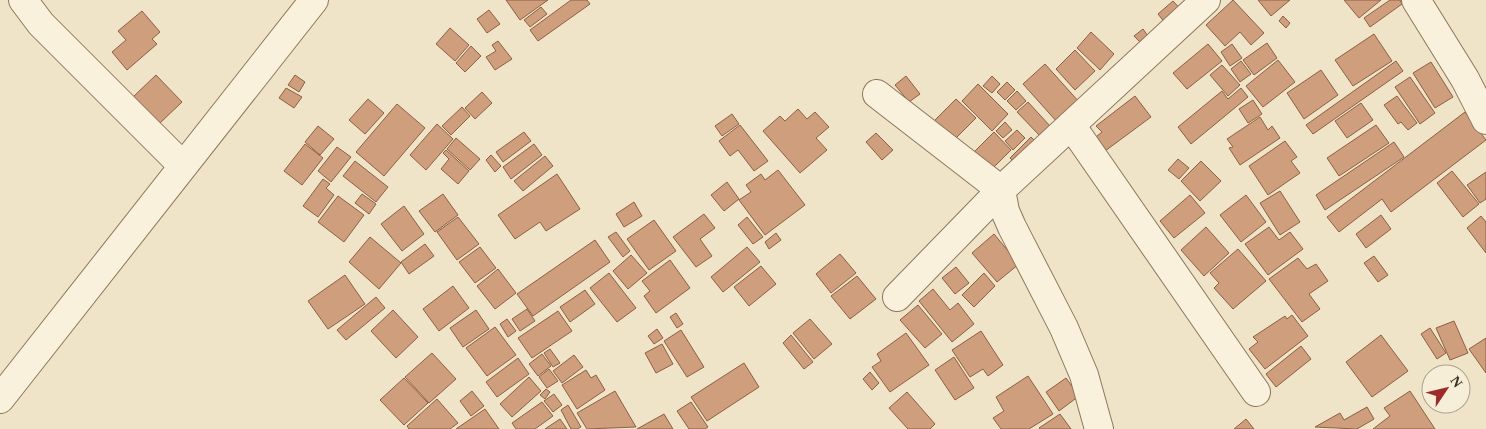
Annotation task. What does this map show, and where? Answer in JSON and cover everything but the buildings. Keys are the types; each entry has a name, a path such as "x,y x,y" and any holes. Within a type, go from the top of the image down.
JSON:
{"street":[{"path":"23,0 41,24 183,166"},
{"path":"0,399 314,0"},
{"path":"897,297 1001,190 1206,0"},
{"path":"1416,0 1465,80 1486,120"},
{"path":"877,94 1001,190 1005,211 1012,227 1064,328 1084,375 1099,429"},
{"path":"1071,126 1256,392"}]}
